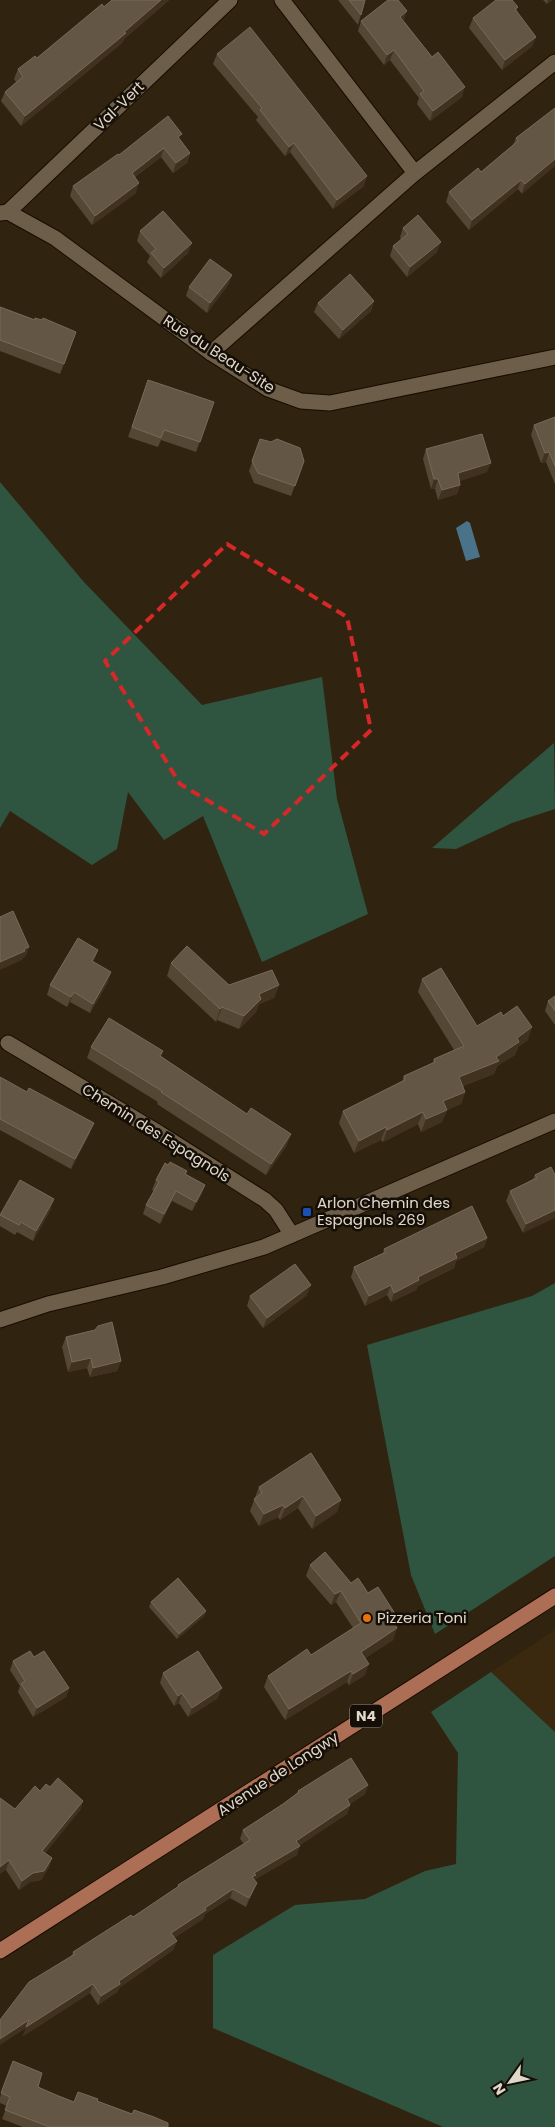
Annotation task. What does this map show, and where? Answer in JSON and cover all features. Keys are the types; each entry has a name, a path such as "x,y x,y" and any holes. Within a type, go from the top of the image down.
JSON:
{"main road":[{"name":"Avenue de Longwy","path":"0,1951 555,1596"}],"street":[{"name":"Val-Vert","path":"4,212 230,0"},
{"path":"282,0 415,173"},
{"path":"211,352 415,173 555,62"},
{"name":"Rue du Beau-Site","path":"4,212 55,238 211,352 268,389 301,401 330,403 555,357"},
{"name":"Chemin des Espagnols","path":"8,1043 151,1128 265,1200 276,1210 292,1235"},
{"path":"0,1320 48,1304 162,1277 264,1247 555,1121"}],"highlighted area":[{"path":"227,544 347,617 371,730 264,834 180,784 105,661"}],"shaded area":[{"path":"555,1630 555,1732 491,1672"}],"green space":[{"path":"0,482 83,581 202,705 322,677 337,799 368,914 262,962 203,816 164,840 128,792 117,849 92,865 10,811 0,828"},
{"path":"554,743 555,809 512,823 456,849 432,848"},
{"path":"555,1283 555,1556 435,1634 411,1575 367,1345 532,1296"},
{"path":"491,1672 555,1732 555,2127 443,2127 213,2028 213,1955 295,1905 365,1899 425,1871 456,1864 458,1753 431,1712"}],"water":[{"path":"467,521 470,523 480,557 466,561 456,528"}],"building":[{"path":"112,0 161,0 124,32 126,33 25,116 5,92 23,77 18,69 35,56 37,58 102,4 104,7"},
{"path":"349,0 365,0 361,15"},
{"path":"388,0 398,0 407,11 400,17 432,57 438,52 465,87 433,111 420,94 424,91 394,50 387,55 361,21"},
{"path":"496,0 512,0 518,7 515,9 536,37 505,60 473,18"},
{"path":"250,27 367,176 337,200 294,143 289,147 260,110 262,108 217,54"},
{"path":"555,108 555,159 525,184 521,180 472,220 449,192 478,168 481,172 518,141 516,138"},
{"path":"168,116 182,134 178,137 190,153 176,163 164,148 132,173 139,183 95,216 73,186 119,155"},
{"path":"163,211 192,243 164,268 151,253 156,249 140,231"},
{"path":"418,215 441,242 410,267 393,246 408,234 403,228"},
{"path":"210,259 232,275 210,303 189,287"},
{"path":"350,274 374,301 343,330 318,303"},
{"path":"0,307 35,320 35,318 42,320 43,318 76,332 64,364 0,340"},
{"path":"148,380 214,402 200,442 164,430 161,438 132,427"},
{"path":"555,417 555,466 549,452 545,453 534,425"},
{"path":"482,434 491,463 458,473 460,485 442,490 438,479 434,479 426,449"},
{"path":"260,439 271,442 277,439 300,448 304,461 295,486 258,473 252,461"},
{"path":"13,911 29,947 24,949 25,951 0,962 0,917"},
{"path":"78,938 98,950 92,961 111,972 93,1004 74,992 71,997 50,985"},
{"path":"187,946 229,985 272,970 279,985 259,994 261,999 244,1016 222,1007 220,1009 171,963"},
{"path":"441,968 477,1026 501,1012 503,1016 517,1006 532,1027 517,1038 519,1042 496,1057 499,1061 459,1077 465,1092 443,1101 447,1110 426,1119 423,1112 387,1130 386,1127 359,1141 343,1111 405,1080 404,1076 435,1062 434,1059 464,1046 422,979"},
{"path":"555,996 555,1011 548,1001"},
{"path":"109,1018 163,1051 160,1056 247,1114 251,1108 291,1134 271,1164 162,1091 91,1047"},
{"path":"0,1077 27,1092 29,1088 94,1123 75,1159 0,1119"},
{"path":"170,1162 187,1171 185,1174 205,1185 196,1202 176,1191 164,1214 146,1205 159,1182 156,1180 165,1163 168,1165"},
{"path":"551,1167 555,1175 555,1210 526,1224 510,1191 537,1178 535,1175"},
{"path":"20,1180 54,1199 36,1231 21,1222 19,1225 0,1215"},
{"path":"472,1206 487,1238 455,1253 457,1258 418,1277 419,1280 394,1293 391,1285 369,1296 354,1267 386,1252 384,1249"},
{"path":"295,1264 311,1285 267,1318 250,1296"},
{"path":"112,1322 121,1361 93,1368 91,1358 72,1362 66,1337 95,1330 98,1326"},
{"path":"311,1453 341,1500 316,1516 303,1496 285,1508 283,1505 264,1514 254,1499 262,1493 259,1487"},
{"path":"325,1552 351,1583 358,1578 368,1593 378,1587 399,1620 394,1623 397,1628 361,1652 369,1664 353,1674 351,1671 289,1709 268,1676 307,1649 311,1655 361,1623 341,1591 335,1594 310,1565"},
{"path":"178,1578 206,1611 179,1634 151,1602"},
{"path":"30,1651 34,1657 44,1651 69,1688 37,1708 21,1684 25,1681 13,1661"},
{"path":"198,1651 222,1688 192,1708 182,1693 178,1696 163,1673"},
{"path":"351,1758 368,1785 347,1799 350,1805 296,1841 300,1846 254,1873 256,1875 252,1877 257,1883 249,1898 233,1889 171,1933 177,1941 119,1981 120,1984 101,1996 93,1984 26,2027 29,2020 0,2039 0,2020 29,1982 75,1954 73,1952 131,1915 133,1917 178,1885 250,1840 243,1830 283,1804 298,1791"},
{"path":"58,1778 83,1801 42,1851 52,1858 44,1871 33,1873 22,1881 9,1860 0,1867 0,1798 15,1809 35,1786 40,1791 46,1784 50,1787"},
{"path":"13,2061 42,2073 38,2087 56,2095 74,2102 78,2092 132,2114 134,2110 154,2117 168,2123 168,2127 50,2127 5,2110 10,2097 1,2093"}],"place":[{"name":"Arlon Chemin des Espagnols 269","path":"307,1212"},
{"name":"Pizzeria Toni","path":"367,1618"}]}
